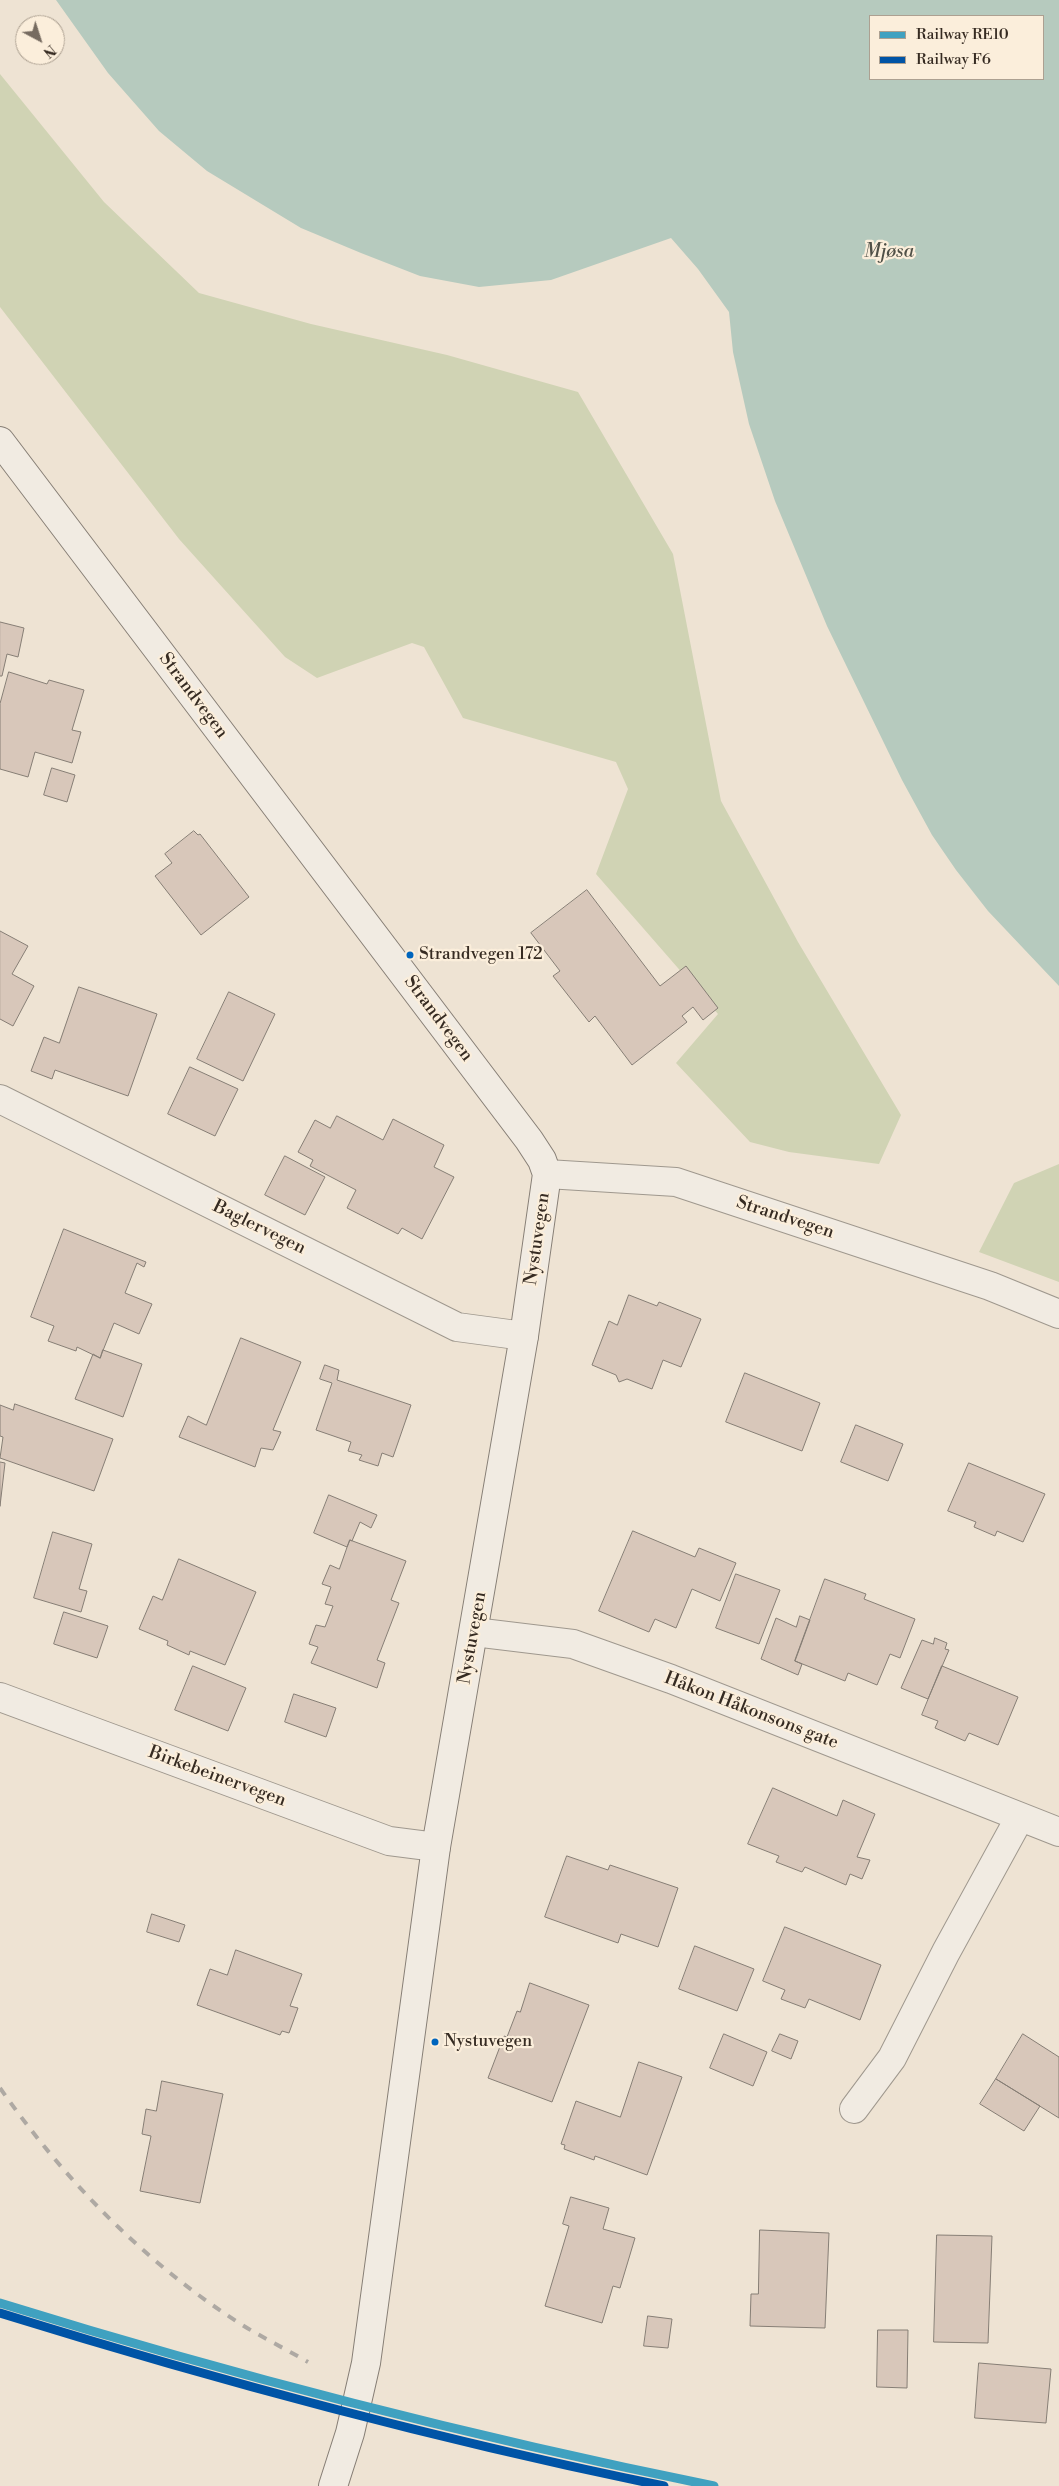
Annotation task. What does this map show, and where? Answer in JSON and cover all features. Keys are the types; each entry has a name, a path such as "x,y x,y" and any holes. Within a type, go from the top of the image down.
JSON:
{"street":[{"name":"Strandvegen","path":"0,441 529,1140 542,1160 547,1174 676,1182 990,1286 1059,1314"},
{"name":"Baglervegen","path":"0,1099 456,1326 524,1336"},
{"name":"Nystuvegen","path":"334,2486 350,2433 366,2363 436,1846 524,1336 547,1174"},
{"name":"Håkon Håkonsons gate","path":"474,1632 572,1644 671,1679 1059,1832"},
{"name":"Birkebeinervegen","path":"0,1698 390,1841 436,1846"},
{"path":"854,2109 892,2058 946,1952 1020,1817"}],"green space":[{"path":"0,74 104,202 199,293 311,324 447,355 578,392 673,554 721,801 798,942 901,1115 879,1164 789,1152 750,1142 676,1063 718,1014 596,874 628,789 616,762 463,718 424,647 412,643 317,678 285,657 179,539 0,307"},
{"path":"1059,1164 1059,1282 979,1252 1014,1183"}],"water":[{"name":"Mjøsa","path":"56,0 1059,0 1059,986 988,911 956,870 932,835 902,780 827,626 775,501 749,424 733,352 729,312 698,269 671,238 551,280 479,287 420,276 301,228 207,171 159,131 108,73"}],"building":[{"path":"0,622 24,628 18,657 7,654 2,676 0,676"},
{"path":"9,672 47,684 49,680 84,690 72,730 81,732 72,763 35,752 28,777 0,769 0,704"},
{"path":"52,768 75,775 67,802 44,795"},
{"path":"194,831 198,835 200,834 249,897 201,935 155,876 172,863 165,854"},
{"path":"587,890 660,986 686,966 718,1008 703,1020 693,1007 682,1016 687,1022 632,1065 595,1016 589,1022 553,976 560,971 531,933"},
{"path":"0,931 28,946 12,974 34,986 13,1026 0,1019"},
{"path":"79,987 157,1014 128,1096 55,1070 52,1079 31,1071 44,1037 59,1043"},
{"path":"229,992 275,1014 243,1081 197,1059"},
{"path":"190,1067 238,1089 215,1136 168,1114"},
{"path":"337,1116 383,1140 393,1119 444,1145 434,1167 454,1177 422,1239 402,1228 398,1234 347,1208 356,1190 310,1166 313,1160 298,1152 315,1120 330,1128"},
{"path":"285,1156 325,1177 305,1215 265,1195"},
{"path":"64,1229 146,1262 144,1267 137,1263 125,1293 152,1304 139,1334 114,1323 100,1358 77,1347 76,1351 48,1341 54,1326 31,1317"},
{"path":"629,1295 657,1306 659,1302 701,1319 681,1367 663,1360 652,1389 627,1379 619,1382 616,1375 592,1365 609,1321 617,1325"},
{"path":"241,1338 301,1362 273,1430 281,1432 273,1450 261,1448 255,1467 179,1437 188,1416 206,1425"},
{"path":"103,1350 142,1364 123,1417 75,1399 93,1354 100,1358"},
{"path":"325,1365 339,1370 337,1380 411,1405 393,1457 382,1453 378,1466 359,1460 362,1455 348,1451 351,1442 316,1430 332,1383 320,1379"},
{"path":"745,1373 820,1403 802,1451 726,1422"},
{"path":"15,1404 113,1439 94,1491 0,1458 3,1437 0,1436 0,1405 13,1410"},
{"path":"856,1425 903,1444 888,1481 841,1462"},
{"path":"0,1462 5,1463 0,1506"},
{"path":"969,1463 1045,1494 1023,1542 997,1531 995,1536 974,1527 976,1522 948,1511"},
{"path":"329,1495 377,1515 371,1528 360,1522 352,1541 350,1540 347,1547 314,1533"},
{"path":"633,1531 695,1557 699,1548 736,1563 720,1601 692,1589 676,1628 655,1619 649,1632 599,1611"},
{"path":"53,1532 92,1544 79,1589 87,1591 81,1612 34,1598"},
{"path":"350,1540 406,1561 391,1600 399,1603 377,1660 385,1663 377,1688 311,1663 318,1647 309,1644 316,1625 325,1627 333,1606 325,1604 331,1587 322,1584 330,1565 339,1569"},
{"path":"179,1559 256,1592 225,1665 190,1651 189,1655 167,1645 168,1641 139,1629 153,1596 162,1600"},
{"path":"736,1574 780,1590 759,1644 716,1628"},
{"path":"825,1579 866,1594 864,1599 915,1619 900,1658 890,1654 877,1685 848,1673 845,1681 795,1661"},
{"path":"64,1612 108,1626 97,1658 54,1644"},
{"path":"800,1616 810,1620 795,1661 802,1664 798,1675 761,1659 776,1618 796,1627"},
{"path":"935,1638 947,1643 945,1649 949,1650 928,1699 901,1688 922,1640 933,1644"},
{"path":"193,1666 246,1688 228,1731 175,1710"},
{"path":"942,1666 1018,1697 998,1745 969,1733 965,1741 935,1728 938,1721 922,1715"},
{"path":"294,1694 336,1708 326,1737 285,1722"},
{"path":"773,1788 837,1816 843,1800 875,1814 857,1857 870,1860 862,1879 850,1874 846,1885 805,1867 802,1872 776,1862 779,1856 748,1844"},
{"path":"567,1856 608,1870 610,1865 678,1888 658,1947 621,1934 618,1943 545,1917"},
{"path":"152,1914 185,1925 179,1942 147,1932"},
{"path":"785,1927 881,1965 860,2020 809,1999 805,2008 781,1999 785,1990 763,1981"},
{"path":"695,1946 754,1969 737,2011 679,1989"},
{"path":"236,1950 302,1974 290,2006 298,2008 289,2033 282,2031 280,2035 197,2005 210,1969 227,1975"},
{"path":"530,1983 589,2005 552,2102 488,2078 504,2036 507,2037 517,2011 520,2012"},
{"path":"724,2034 767,2052 753,2086 710,2068"},
{"path":"780,2034 798,2041 791,2059 772,2051"},
{"path":"1023,2034 1059,2057 1059,2118 996,2079"},
{"path":"639,2062 682,2077 647,2175 595,2156 594,2160 564,2149 565,2145 561,2144 576,2101 620,2117"},
{"path":"996,2079 1040,2106 1024,2131 980,2104"},
{"path":"162,2081 223,2094 200,2203 140,2191 151,2136 142,2134 146,2109 156,2111"},
{"path":"571,2197 609,2208 603,2229 635,2238 620,2288 613,2286 602,2323 545,2306 569,2226 563,2224"},
{"path":"760,2230 829,2233 825,2328 750,2326 751,2294 758,2294"},
{"path":"937,2235 992,2236 988,2343 934,2342"},
{"path":"648,2316 672,2319 668,2348 644,2346"},
{"path":"878,2330 908,2330 907,2388 877,2387"},
{"path":"979,2363 1051,2369 1046,2423 975,2418"}],"railway":[{"path":"0,2088 25,2122 78,2186 107,2216 168,2272 236,2321 308,2362"}],"rail line":[{"name":"RE10","path":"0,2303 177,2356 444,2426 714,2486"},
{"name":"F6","path":"0,2313 164,2362 330,2408 496,2449 664,2486"}],"place":[{"name":"Strandvegen 172","path":"410,955"},
{"name":"Nystuvegen","path":"435,2042"}]}
